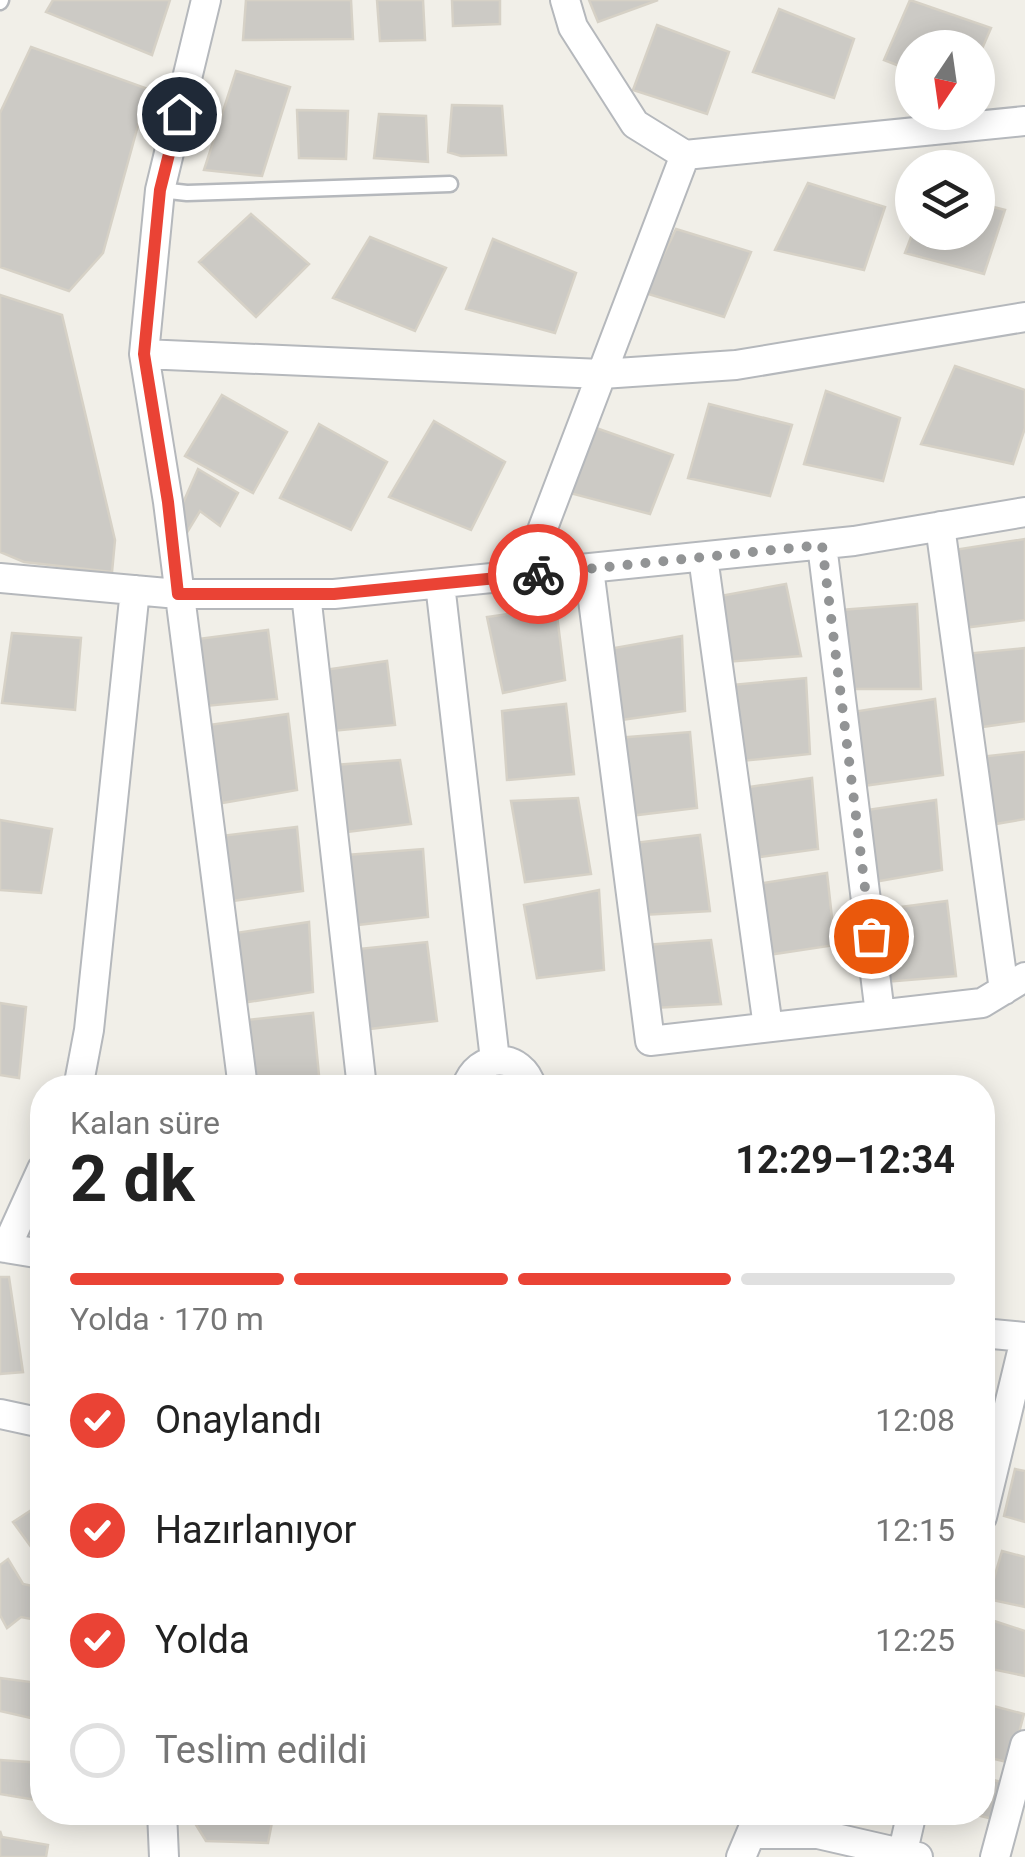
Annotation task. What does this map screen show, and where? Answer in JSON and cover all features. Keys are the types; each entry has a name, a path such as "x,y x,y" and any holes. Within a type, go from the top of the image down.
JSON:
{"street":[{"path":"206,0 160,190 144,354 168,502 241,1075"},
{"path":"566,0 572,27 636,124 685,155 1025,122"},
{"path":"526,576 685,155"},
{"path":"144,354 602,374 736,364 1025,316"},
{"path":"0,578 178,594 306,594 822,545 1025,512"},
{"path":"589,569 650,1041 982,1002 1014,984 940,526"},
{"path":"822,545 880,1014"},
{"path":"702,557 768,1027"},
{"path":"440,584 495,1060"},
{"path":"81,1075 90,1030 135,590"},
{"path":"306,594 361,1075"},
{"path":"472,1075 475,1069 495,1060 517,1064 527,1075"},
{"path":"30,1193 3,1248 30,1252"},
{"path":"995,1335 1025,1338 995,1463"},
{"path":"0,1414 30,1420"},
{"path":"995,1857 1025,1745"},
{"path":"163,1825 164,1857"},
{"path":"751,1834 818,1834 910,1854 911,1825"}],"lane":[{"path":"160,190 187,194 450,184"}],"building":[{"path":"53,0 170,0 152,55 46,12"},
{"path":"246,0 351,0 353,39 243,40"},
{"path":"377,0 423,0 425,40 380,41"},
{"path":"452,0 500,0 500,24 453,26"},
{"path":"589,0 658,0 598,22"},
{"path":"910,0 991,28 990,30 897,30"},
{"path":"779,9 854,39 834,98 753,72"},
{"path":"657,25 729,52 707,114 633,90"},
{"path":"895,35 895,64 884,60"},
{"path":"31,47 148,89 103,253 69,291 0,267 0,113"},
{"path":"236,71 290,87 262,176 204,170"},
{"path":"452,105 502,106 506,155 461,156 448,152"},
{"path":"297,110 348,111 346,159 299,158"},
{"path":"379,114 426,116 428,162 374,158"},
{"path":"808,183 885,207 864,270 775,250"},
{"path":"995,207 1005,210 995,240"},
{"path":"251,214 309,264 256,317 199,262"},
{"path":"676,229 751,252 724,317 645,293"},
{"path":"370,237 446,268 415,331 333,298"},
{"path":"493,239 576,273 555,333 466,309"},
{"path":"906,250 992,250 984,274 905,253"},
{"path":"0,295 62,315 115,540 112,572 24,562 0,552"},
{"path":"955,366 1025,390 1025,428 1013,464 921,444"},
{"path":"826,391 900,418 883,481 804,464"},
{"path":"222,395 287,432 253,493 185,456"},
{"path":"709,404 792,425 770,496 688,478"},
{"path":"434,421 505,462 471,530 389,497"},
{"path":"319,424 387,462 351,530 280,498"},
{"path":"596,428 673,455 650,514 566,492"},
{"path":"198,469 238,493 220,526 200,511 186,534 175,521"},
{"path":"1025,539 1025,620 963,628 954,550"},
{"path":"786,584 801,656 725,662 715,597"},
{"path":"917,604 921,689 851,689 841,610"},
{"path":"556,607 565,680 503,693 487,617"},
{"path":"268,630 277,699 206,706 198,639"},
{"path":"12,633 81,638 75,710 2,703"},
{"path":"682,636 685,711 614,721 609,649"},
{"path":"1025,648 1025,721 975,728 964,654"},
{"path":"387,661 395,725 332,731 324,670"},
{"path":"806,678 810,754 741,761 731,685"},
{"path":"935,699 943,775 863,786 853,712"},
{"path":"566,704 574,774 507,780 502,711"},
{"path":"288,714 297,790 222,803 209,725"},
{"path":"690,732 697,808 629,816 617,738"},
{"path":"1025,752 1025,819 990,825 979,757"},
{"path":"400,760 411,824 346,832 335,765"},
{"path":"812,778 818,849 753,858 749,787"},
{"path":"578,798 591,874 525,882 511,801"},
{"path":"936,800 942,870 874,882 867,810"},
{"path":"0,820 52,829 41,893 0,890"},
{"path":"297,827 303,891 232,901 221,836"},
{"path":"700,835 710,911 643,915 634,843"},
{"path":"423,849 428,917 357,925 347,855"},
{"path":"827,873 835,945 768,955 757,884"},
{"path":"599,890 604,970 537,978 524,905"},
{"path":"947,901 956,976 885,982 877,910"},
{"path":"309,922 313,992 242,1003 236,933"},
{"path":"711,940 721,1004 654,1008 646,945"},
{"path":"427,942 437,1021 369,1029 358,949"},
{"path":"0,1003 26,1007 19,1078 0,1075"},
{"path":"313,1013 319,1075 251,1075 247,1020"},
{"path":"0,1277 9,1277 23,1372 0,1374"},
{"path":"1015,1469 1025,1471 1025,1522 1004,1516"},
{"path":"30,1511 30,1545 13,1522"},
{"path":"1002,1551 1025,1557 1025,1607 995,1601 995,1575"},
{"path":"8,1559 23,1584 30,1585 30,1619 21,1617 7,1628 0,1615 0,1565"},
{"path":"995,1621 1025,1631 1025,1676 995,1670"},
{"path":"0,1678 30,1682 30,1718 0,1711"},
{"path":"995,1706 1024,1714 1011,1763 995,1759"},
{"path":"0,1760 30,1762 30,1799 0,1794"},
{"path":"995,1780 1005,1783 995,1820"},
{"path":"196,1825 271,1825 268,1843 206,1841"},
{"path":"0,1831 2,1837 48,1845 46,1857 0,1857"}],"way so far":[{"path":"538,574 822,545 871,936"}],"route":[{"path":"179,114 160,190 144,354 168,502 178,594 334,594 538,574"}]}
